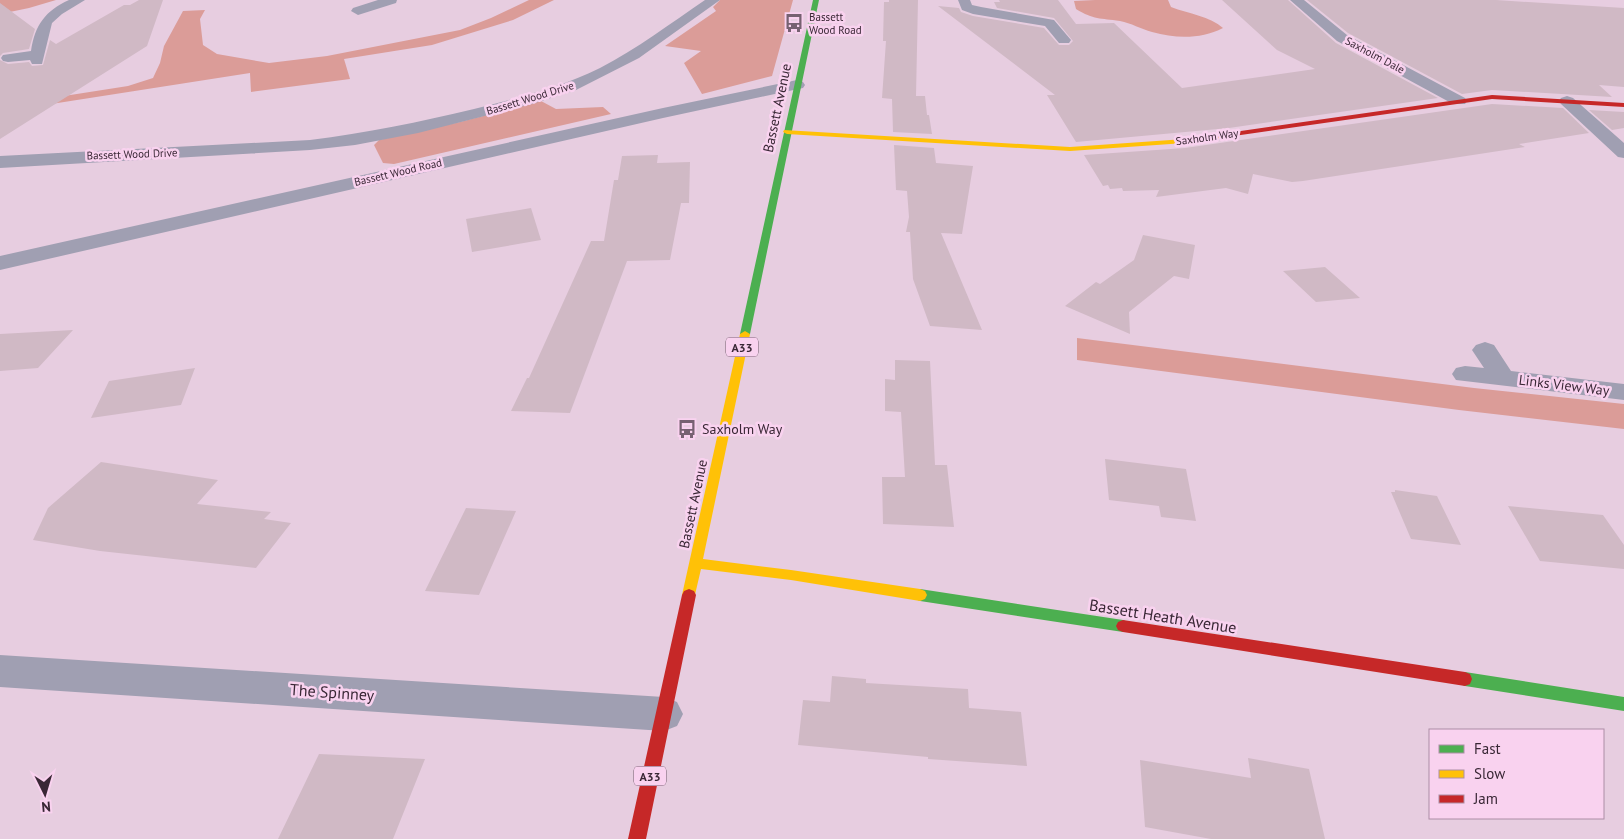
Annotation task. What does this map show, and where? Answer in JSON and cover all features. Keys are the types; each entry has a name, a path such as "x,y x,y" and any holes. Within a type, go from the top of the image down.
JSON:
{"street":[{"path":"8,58 38,58 40,33 48,19 79,0"},
{"path":"358,11 391,0"},
{"name":"Bassett Wood Drive","path":"0,162 60,157 251,149 364,159 474,114 570,87 634,55 714,0"},
{"name":"Bassett Avenue","path":"637,839 816,0"},
{"path":"964,0 967,7 978,11 1049,23 1066,20"},
{"name":"Saxholm Dale","path":"1296,0 1342,38 1459,100"},
{"path":"1049,23 1064,40"},
{"name":"Bassett Wood Road","path":"0,263 364,159 797,85"},
{"name":"Saxholm Way","path":"787,132 1028,148 1114,147 1185,141 1459,100 1492,97 1624,105"},
{"path":"1567,101 1624,153"},
{"name":"Links View Way","path":"1485,350 1503,378"},
{"name":"Links View Way","path":"1465,374 1624,392"},
{"name":"Bassett Heath Avenue","path":"696,563 791,575 1624,704"},
{"name":"The Spinney","path":"0,672 664,714"}],"shaded area":[{"path":"0,0 56,0 0,14"},
{"path":"529,0 554,0 513,20 432,45 344,59 350,79 251,92 250,73 0,112 0,106 128,86 153,78 160,63 164,46 183,11 205,10 200,19 203,45 217,54 269,63 327,56 460,30"},
{"path":"720,0 793,0 772,76 702,94 684,63 701,51 665,46 716,11 713,7"},
{"path":"1168,0 1171,7 1206,18 1223,28 1197,36 1171,36 1152,32 1124,22 1093,17 1076,9 1074,1"},
{"path":"541,101 556,109 603,107 611,114 394,164 383,163 374,145 379,140"},
{"path":"1077,338 1474,388 1624,404 1624,429 1459,410 1077,360"}],"building":[{"path":"139,0 163,0 147,46 0,139 0,60 8,64 29,62 32,66 43,65 50,40 56,44 124,5 130,5"},
{"path":"889,0 918,0 916,96 925,96 932,134 893,132 892,99 882,98 886,41 883,41 884,2 889,2"},
{"path":"999,0 1058,0 1076,24 1114,23 1182,88 1315,69 1277,50 1222,0 1288,0 1336,43 1438,98 1229,128 1076,142 1047,95 1055,95 938,6 959,8 961,12 973,16 1044,28 1059,45 1069,45 1073,41 1054,18 997,8 994,2 1000,2"},
{"path":"1307,0 1496,0 1624,8 1624,87 1599,85 1612,97 1492,90 1462,94 1348,33"},
{"path":"0,3 35,29 29,49 3,53 0,56"},
{"path":"1492,104 1563,108 1589,133 1519,144 1525,147 1303,181 1292,182 1253,174 1248,194 1226,188 1156,197 1159,190 1123,191 1122,188 1110,189 1108,185 1103,186 1084,155 1185,148"},
{"path":"1589,110 1624,112 1624,128 1612,130"},
{"path":"894,145 934,148 936,163 973,166 962,234 941,233 982,330 930,326 913,279 910,232 906,232 909,217 907,191 896,190"},
{"path":"658,155 657,163 690,162 689,203 681,203 670,260 627,261 570,413 511,411 527,378 529,378 591,241 604,241 614,180 618,180 622,156"},
{"path":"531,208 541,240 472,252 466,219"},
{"path":"1143,235 1195,245 1189,279 1174,276 1129,312 1130,334 1065,306 1096,282 1100,284 1134,260"},
{"path":"1325,267 1360,298 1316,302 1283,271"},
{"path":"73,330 38,368 0,371 0,334"},
{"path":"895,360 930,361 935,465 947,465 954,527 883,524 882,477 905,477 901,412 885,411 885,379 895,380"},
{"path":"195,368 181,405 91,418 109,381"},
{"path":"1105,459 1186,469 1196,521 1161,517 1159,506 1109,500"},
{"path":"101,462 218,480 197,504 271,512 264,519 291,523 256,568 100,551 33,540 48,508"},
{"path":"1395,490 1437,496 1461,545 1411,539 1391,492 1395,492"},
{"path":"1508,506 1603,515 1624,545 1624,569 1540,561"},
{"path":"466,508 516,511 479,595 425,591"},
{"path":"832,676 866,679 866,683 968,689 969,708 1021,712 1027,766 928,759 928,757 798,745 803,700 830,702"},
{"path":"319,754 425,759 393,839 278,839"},
{"path":"1248,758 1309,769 1325,839 1211,839 1145,827 1140,760 1251,778"}],"traffic: fast":[{"path":"745,334 816,0"},
{"path":"920,595 1123,626"},
{"path":"1465,679 1624,704"}],"traffic: slow":[{"path":"787,132 1070,149 1185,141 1220,136"},
{"path":"689,595 745,334"},
{"path":"696,563 791,575 920,595"}],"traffic: jam":[{"path":"1220,136 1492,97 1624,105"},
{"path":"637,839 689,595"},
{"path":"1123,626 1465,679"}],"place":[{"name":"Bassett Wood Road","path":"794,23"},
{"name":"Saxholm Way","path":"687,429"}]}
